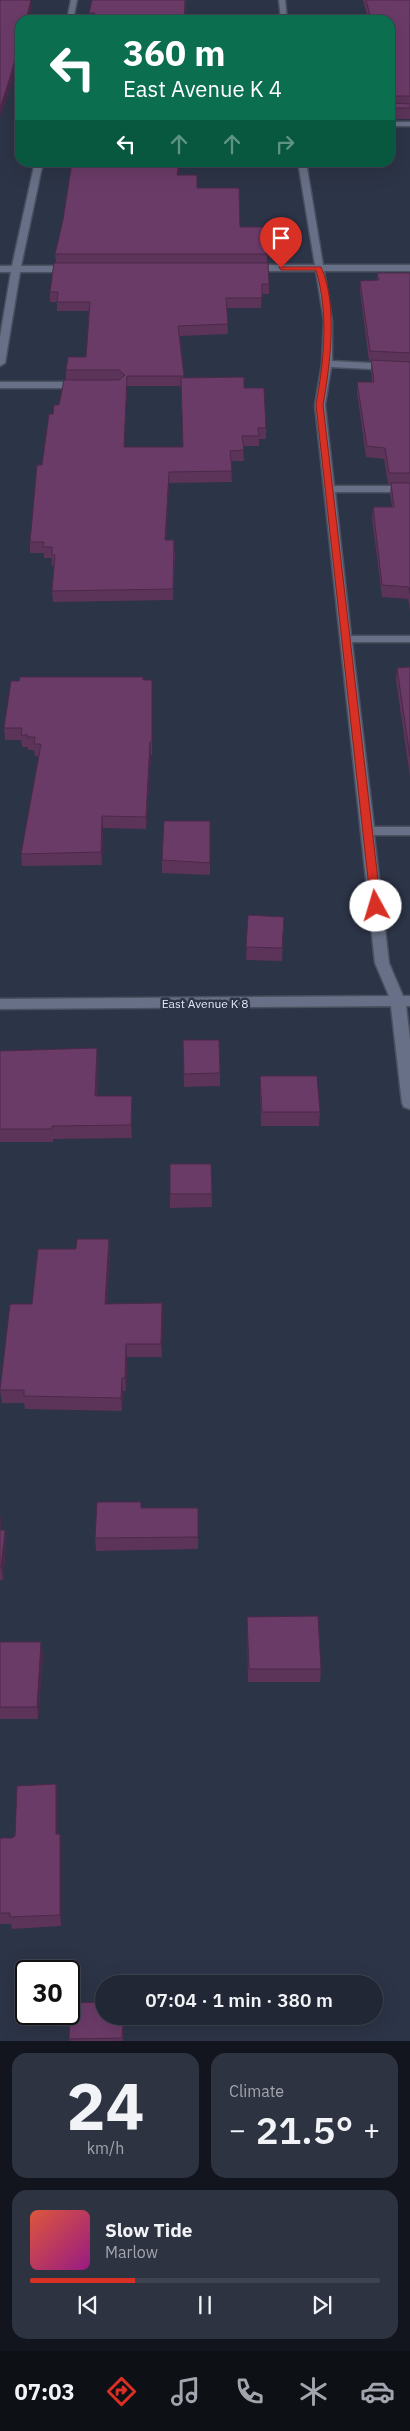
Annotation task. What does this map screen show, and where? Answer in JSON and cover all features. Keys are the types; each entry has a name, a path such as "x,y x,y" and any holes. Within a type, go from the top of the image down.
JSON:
{"street":[{"path":"71,15 74,0"},
{"path":"282,0 284,15"},
{"path":"395,124 410,124"},
{"path":"0,363 16,269 38,167"},
{"path":"303,167 328,321 327,364 320,405 382,963 404,1001 410,1102"},
{"path":"241,268 410,268"},
{"path":"0,269 85,269"},
{"path":"327,364 410,368"},
{"path":"0,385 92,385"},
{"path":"329,489 410,489"},
{"path":"347,639 410,639"},
{"path":"368,831 410,831"},
{"name":"East Avenue K 8","path":"0,1004 404,1001"}],"building":[{"path":"0,0 31,0 27,15 15,15 15,59 0,108"},
{"path":"92,0 185,0 184,15 94,15 95,13 89,13"},
{"path":"366,0 410,0 410,96 395,96 395,15 370,15"},
{"path":"395,103 410,104 410,108 395,108"},
{"path":"71,167 178,167 177,175 197,175 197,188 239,188 240,227 266,227 267,254 55,254 63,220"},
{"path":"54,263 268,263 269,284 262,284 262,298 226,298 228,324 178,326 184,376 127,376 124,447 183,447 181,378 244,377 244,388 264,388 266,428 258,428 259,436 242,436 244,450 230,451 232,471 169,472 165,540 174,540 173,589 52,591 55,555 52,555 52,547 43,547 44,542 30,542 37,465 42,465 49,414 53,414 54,405 59,405 64,380 119,380 125,375 119,370 66,370 68,357 86,357 90,302 57,302 58,292 50,292"},
{"path":"377,273 410,273 410,353 370,351 360,281 379,280"},
{"path":"371,360 410,362 410,473 389,473 385,448 367,446 357,382 374,382"},
{"path":"391,483 410,483 410,594 409,587 382,585 373,507 394,507"},
{"path":"410,667 410,757 397,668"},
{"path":"20,677 143,677 143,680 152,680 152,742 150,742 146,817 102,816 101,852 21,854 41,744 34,744 35,737 21,735 22,728 4,728 11,681 19,681"},
{"path":"164,821 210,821 210,863 162,860"},
{"path":"248,915 284,917 282,948 246,947"},
{"path":"183,1040 219,1040 220,1073 184,1074"},
{"path":"97,1048 95,1096 132,1096 131,1125 52,1126 52,1129 0,1129 0,1051"},
{"path":"260,1076 317,1076 320,1112 262,1112"},
{"path":"170,1164 211,1164 212,1194 170,1194"},
{"path":"77,1239 109,1239 105,1304 162,1303 161,1344 126,1344 125,1378 122,1378 121,1398 24,1396 24,1390 0,1390 10,1304 32,1304 38,1249 76,1249"},
{"path":"97,1502 141,1502 141,1508 198,1508 198,1537 95,1538"},
{"path":"0,1530 5,1530 1,1567 0,1567"},
{"path":"318,1616 321,1669 249,1669 247,1617"},
{"path":"0,1642 41,1642 37,1707 0,1707"},
{"path":"56,1784 56,1834 60,1834 60,1915 10,1917 10,1913 0,1913 0,1838 12,1838 15,1836 17,1786"},
{"path":"95,2002 95,2025 123,2025 122,2038 69,2039 70,2025 80,2025 80,2003"}],"route":[{"path":"281,268 319,268 322,278 328,321 327,364 320,405 376,906"}]}
